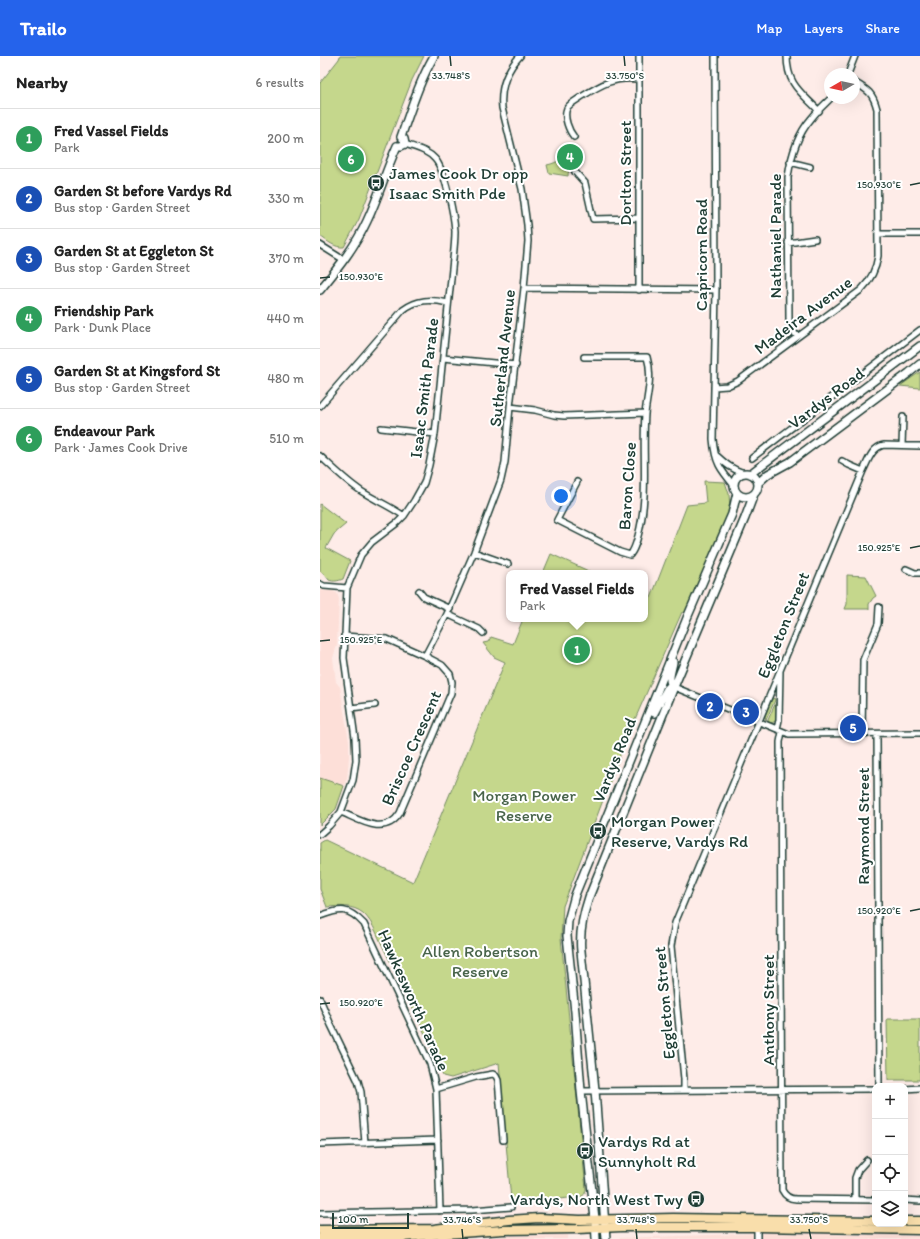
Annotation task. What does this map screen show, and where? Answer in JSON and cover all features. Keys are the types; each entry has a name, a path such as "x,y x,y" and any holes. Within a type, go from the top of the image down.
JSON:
{"main road":[{"path":"320,290 344,260 357,241 368,220 401,145 395,143 395,140 401,136 421,81 434,56"},
{"name":"Vardys Road","path":"747,474 920,346"},
{"name":"Vardys Road","path":"758,483 768,474 790,462 904,378 920,364"},
{"path":"747,474 755,477 758,483 758,488 754,494 744,497 736,490 736,480 738,477 747,474"},
{"name":"Vardys Road","path":"596,1239 581,1091 576,1012 567,936 568,921 575,895 677,643 732,514 736,490"},
{"name":"Vardys Road","path":"606,1239 595,1090 580,941 582,922 589,897 754,494"},
{"path":"674,687 670,684 670,679 677,643"},
{"path":"639,738 647,729 665,692 670,686 674,687"},
{"path":"320,1238 377,1235 539,1218 595,1220 673,1218 920,1230"},
{"path":"320,1230 377,1235 432,1235 502,1230 596,1229 757,1223 872,1221"},
{"path":"908,1221 920,1221"}],"street":[{"name":"Sutherland Avenue","path":"425,656 450,608 474,552 505,462 524,288 528,225 522,189 502,108 501,98 506,75 520,56"},
{"name":"Dorlton Street","path":"639,56 639,290"},
{"name":"Capricorn Road","path":"714,56 716,290 713,439 717,462 736,490"},
{"path":"787,56 788,68 792,82 819,111"},
{"path":"850,68 854,56"},
{"path":"574,137 569,131 566,113 567,108 601,84 627,78 638,80"},
{"name":"Madeira Avenue","path":"714,387 727,386 738,381 861,290 870,280 876,265 878,234 877,109 874,97 871,93 860,86"},
{"name":"Nathaniel Parade","path":"797,336 792,330 789,320 788,176 793,152 800,137 811,119 825,104"},
{"name":"Isaac Smith Parade","path":"320,834 341,812 353,780 356,760 356,738 344,667 347,588 358,561 366,548 378,536 397,523 404,516 414,501 424,483 435,434 448,303 454,259 455,231 443,173 436,160 420,149 401,145"},
{"path":"790,162 810,167"},
{"path":"575,172 585,183 593,219 639,218"},
{"path":"878,234 920,234"},
{"path":"788,243 815,239"},
{"path":"320,245 344,260"},
{"path":"524,288 716,290"},
{"path":"320,406 409,305 424,300 448,303"},
{"path":"752,458 920,330"},
{"path":"510,407 564,416 645,413 650,386 650,365 647,357 584,357"},
{"path":"443,358 516,365"},
{"name":"Baron Close","path":"577,482 557,520 620,552 630,555 634,550 642,522 644,493 645,413"},
{"path":"902,445 903,417"},
{"path":"380,428 435,434"},
{"name":"Eggleton Street","path":"684,1090 671,946 675,923 863,471 873,452 878,447 884,445 920,446"},
{"path":"716,454 728,466 747,474"},
{"path":"320,456 359,490 404,516"},
{"path":"842,460 863,471"},
{"path":"474,552 508,564"},
{"path":"906,569 915,573 920,573"},
{"path":"320,584 324,586 347,588"},
{"path":"419,591 424,597 450,608"},
{"path":"862,734 863,660 878,624 879,607"},
{"path":"447,614 483,633"},
{"name":"Briscoe Crescent","path":"341,812 372,825 379,826 392,822 400,813 452,690 450,674 442,665 425,656 386,638 344,636"},
{"path":"777,729 779,720 780,668"},
{"path":"674,687 782,732 795,734 920,733"},
{"path":"351,708 375,704"},
{"name":"Anthony Street","path":"782,732 780,742 782,1190 784,1194 791,1199 872,1200"},
{"name":"Raymond Street","path":"877,734 879,1083"},
{"name":"Hawkesworth Parade","path":"320,916 330,912 342,910 357,916 364,924 430,1064 436,1089 440,1211"},
{"path":"320,999 358,1081 361,1092 365,1143"},
{"path":"436,1089 476,1077 493,1074 496,1076 498,1080 503,1140"},
{"path":"908,1089 920,1088"},
{"path":"581,1091 872,1089"},
{"path":"320,1144 438,1140"},
{"path":"855,1199 855,1178 858,1170 867,1160"},
{"path":"908,1200 920,1201"},
{"path":"320,1213 472,1210 511,1207"},
{"path":"757,1223 757,1239"}],"shaded area":[{"path":"320,590 337,593 339,599 337,645 333,658 336,682 340,687 349,742 347,778 344,786 320,778"},
{"path":"772,1233 920,1236 920,1239 618,1239 621,1238"},
{"path":"568,1235 568,1239 488,1239 504,1236"}],"green space":[{"path":"340,56 424,56 412,80 359,219 344,247 334,245 320,236 320,83"},
{"path":"571,146 574,147 578,164 571,168 568,176 549,173 547,165 555,163 562,158"},
{"path":"920,372 920,388 900,386"},
{"path":"704,481 725,482 729,494 730,509 685,613 682,612 625,742 563,906 561,938 586,1191 579,1197 518,1203 511,1200 499,1063 451,1078 443,1076 416,1014 376,932 367,917 359,910 350,907 327,907 320,889 320,843 325,840 413,882 505,662 494,657 483,643 488,642 491,637 513,644 522,622 648,622 648,597 651,598 687,505 706,503"},
{"path":"320,504 346,524 334,534 326,548 350,561 343,579 338,581 329,580 320,571"},
{"path":"551,554 586,570 544,570"},
{"path":"847,575 866,576 876,596 869,604 869,609 845,609 847,604"},
{"path":"774,698 775,700 766,720 765,716 771,700"},
{"path":"776,702 776,720 774,722 768,722 768,720"},
{"path":"320,778 344,786 336,809 320,825"},
{"path":"887,1019 920,1019 920,1080 888,1080"}],"place":[{"name":"Friendship Park","path":"570,157"},
{"name":"Endeavour Park","path":"351,159"},
{"name":"James Cook Dr opp Isaac Smith Pde","path":"376,183"},
{"name":"Fred Vassel Fields","path":"577,650"},
{"name":"Garden St before Vardys Rd","path":"710,706"},
{"name":"Garden St at Eggleton St","path":"746,712"},
{"name":"Garden St at Kingsford St","path":"853,728"},
{"name":"Morgan Power Reserve, Vardys Rd","path":"598,831"},
{"name":"Vardys Rd at Sunnyholt Rd","path":"585,1151"},
{"name":"Vardys, North West Twy","path":"696,1199"}],"park label":[{"name":"Morgan Power Reserve","path":"524,805"},
{"name":"Allen Robertson Reserve","path":"480,961"}]}
